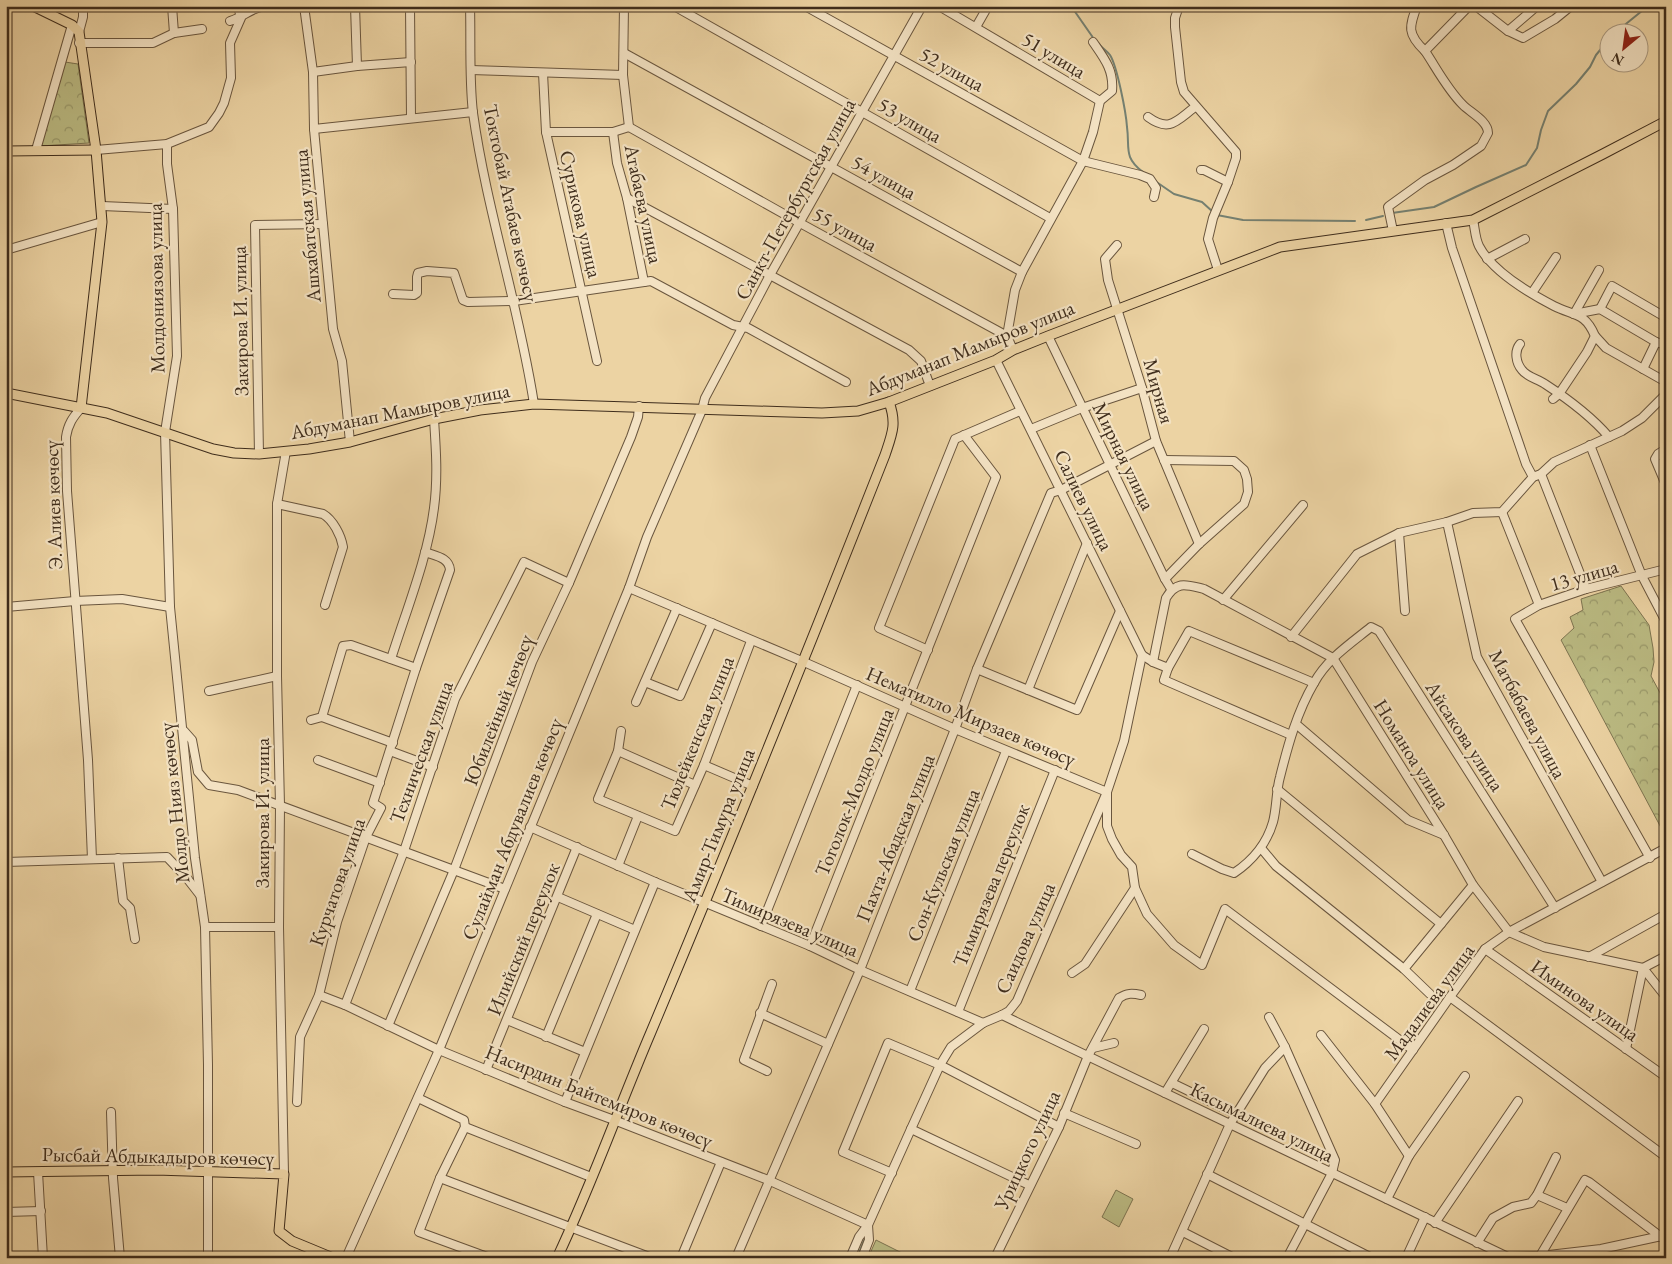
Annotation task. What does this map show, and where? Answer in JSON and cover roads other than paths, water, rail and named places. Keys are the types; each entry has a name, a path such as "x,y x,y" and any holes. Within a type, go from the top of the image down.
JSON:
{"main road":[{"path":"33,6 75,29"},
{"name":"Э. Алиев көчөсү","path":"75,29 79,43 96,150 102,206 102,222 81,408"},
{"name":"Абдуманап Мамыров улица","path":"6,393 107,413 213,449 234,453 259,454 309,450 350,442 434,419 480,410 534,404 639,406 702,410 841,412 872,408 996,360 1013,350 1118,308 1280,247 1473,220 1666,120"},
{"path":"6,151 96,150"},
{"name":"Амир-Тимура улица","path":"557,1258 572,1227 614,1120 804,662 894,428 893,413 889,402"},
{"name":"Рысбай Абдыкадыров көчөсү","path":"6,1172 208,1171 284,1174 279,1231 292,1241 332,1258"}],"street":[{"name":"Э. Алиев көчөсү","path":"75,29 83,17 83,6"},
{"path":"172,6 174,33"},
{"path":"238,6 241,18"},
{"path":"96,150 167,144 209,127 219,113 231,78 230,43 241,18 252,8 264,6"},
{"name":"Ашхабатская улица","path":"304,6 313,72 314,129 333,329 342,361 350,442"},
{"path":"355,6 357,66"},
{"path":"410,6 411,118"},
{"name":"Токтобай Атабаев көчөсү","path":"470,6 473,112 495,227 530,374 534,404"},
{"path":"546,132 613,132 629,127 623,75 624,6"},
{"name":"53 улица","path":"674,6 1050,218"},
{"name":"52 улица","path":"805,6 1083,161 1150,179 1156,188 1154,198"},
{"name":"Санкт-Петербургская улица","path":"702,410 705,398 770,275 922,6"},
{"name":"51 улица","path":"939,6 1100,102"},
{"path":"976,27 988,6"},
{"path":"1179,6 1175,18 1181,82 1184,92 1236,152 1236,158 1228,182 1213,218 1208,240 1218,270"},
{"path":"1393,231 1389,206 1425,180 1453,165 1481,146 1488,133 1488,128 1485,124 1462,105 1418,44 1410,26 1417,6"},
{"path":"1424,51 1469,6"},
{"path":"1476,6 1508,31 1524,38 1555,19 1571,6"},
{"path":"1508,31 1537,6"},
{"path":"230,21 241,18"},
{"path":"79,43 153,43 174,33 202,28"},
{"path":"36,150 75,29"},
{"path":"1013,350 1007,336 1015,290 1022,272 1050,218 1083,161 1094,132 1100,102 1112,91 1113,83 1109,66 1093,42"},
{"name":"54 улица","path":"624,53 1022,272"},
{"path":"313,72 357,66 411,62"},
{"path":"471,70 623,75"},
{"name":"Сурикова улица","path":"543,73 546,132 597,361"},
{"path":"1148,117 1164,126 1196,107"},
{"path":"314,129 473,112"},
{"name":"55 улица","path":"629,127 1007,336"},
{"name":"Атабаева улица","path":"613,132 617,163 627,198 644,282"},
{"name":"Молдониязова улица","path":"165,432 177,356 173,209 167,164 167,144"},
{"path":"1200,170 1204,170 1228,182"},
{"path":"627,198 909,350 921,361 930,386"},
{"path":"102,206 173,209"},
{"path":"1473,220 1478,245 1487,259 1508,277 1555,307 1574,314 1590,323 1595,336 1606,348 1666,382"},
{"path":"6,250 102,222"},
{"path":"1446,223 1452,248 1523,455 1537,476 1586,589"},
{"name":"Закирова И. улица","path":"259,454 255,225 323,224"},
{"path":"1487,259 1525,239"},
{"name":"Мирная","path":"1117,245 1105,259 1108,280 1142,388 1156,441 1200,544"},
{"path":"1532,293 1556,257"},
{"path":"1574,314 1599,270"},
{"path":"393,294 414,295 417,288 416,276 421,271 446,271 454,273 464,302 514,301 651,281 733,325 748,328 846,382"},
{"path":"1600,309 1612,286 1665,317"},
{"path":"1574,314 1600,309 1656,342 1666,345"},
{"name":"Мирная улица","path":"1048,336 1171,589"},
{"path":"1556,396 1587,352 1595,336"},
{"path":"1643,369 1656,342"},
{"path":"1520,344 1517,348 1516,357 1522,370 1543,382 1556,396 1585,414 1601,427 1609,437"},
{"name":"Салиев улица","path":"996,360 1142,655"},
{"path":"1031,429 1082,408 1142,388"},
{"path":"1291,637 1357,554 1399,534 1447,522 1473,512 1502,512 1537,476 1554,462 1622,431 1642,418 1666,394"},
{"name":"Юбилейный көчөсү","path":"388,1026 454,870 532,662 569,584 631,437 638,417 639,406"},
{"name":"Э. Алиев көчөсү","path":"81,408 71,420 66,437 67,491 88,760 92,859"},
{"name":"Сулайман Абдувалиев көчөсү","path":"346,1258 439,1050 629,588 647,537 702,410"},
{"path":"928,650 879,628 954,439 1020,410"},
{"path":"391,660 425,552 434,508 437,463 434,419"},
{"name":"Молдо Нияз көчөсү","path":"165,432 170,607 184,731 195,858 205,927 208,1171"},
{"name":"Тоголок-Молдо улица","path":"810,946 996,477 964,435"},
{"path":"1060,490 1156,441"},
{"path":"1590,445 1642,576 1666,622"},
{"path":"1666,449 1658,454 1655,459 1666,485"},
{"name":"Закирова И. улица","path":"284,1174 279,927 280,805 277,676 277,504 286,451"},
{"path":"1164,460 1234,460 1244,470 1248,492 1244,504 1165,579"},
{"name":"Пахта-Абадская улица","path":"736,1258 860,970 956,729 977,669 1051,493 1060,490"},
{"path":"277,504 323,514 328,517 342,541 342,547 325,605"},
{"path":"1223,600 1303,505"},
{"path":"1502,512 1539,605"},
{"name":"Матбабаева улица","path":"1447,522 1477,657 1602,882"},
{"path":"1399,534 1405,611"},
{"path":"1028,690 1087,543"},
{"name":"Курчатова улица","path":"297,1102 300,1036 319,995 336,922 366,837 381,808 373,803 416,668 450,570 449,564 445,559 425,552"},
{"name":"Техническая улица","path":"344,1005 404,851 455,699 524,562 569,584"},
{"name":"13 улица","path":"1650,858 1515,619 1539,605 1586,589 1666,569"},
{"path":"1153,662 1166,598 1171,589 1183,585 1204,589 1332,658 1314,683 1291,735 1277,788 1273,822 1261,848 1246,865 1234,873 1192,854"},
{"name":"Нематилло Мирзаев көчөсү","path":"629,588 804,662 1006,751 1106,792"},
{"path":"6,606 122,599 170,607"},
{"path":"636,702 677,608"},
{"path":"977,669 1077,710 1120,611"},
{"path":"645,682 680,696 712,623"},
{"name":"Айсакова улица","path":"1332,658 1371,627 1379,631 1555,908"},
{"path":"1291,735 1164,680 1168,668 1189,632 1314,683"},
{"name":"Тюлейкенская улица","path":"621,731 618,751 598,799 676,831 704,765 751,641"},
{"path":"322,717 343,646 351,645 416,668"},
{"path":"1142,655 1168,668"},
{"name":"Саидова улица","path":"850,1258 892,1174 910,1128 940,1065 951,1048 983,1023 1009,1011 1017,1001 1106,792 1124,741 1142,655"},
{"name":"Номаноа улица","path":"1332,658 1474,885 1509,932"},
{"path":"209,691 277,676"},
{"name":"Тоголок-Молдо улица","path":"761,926 857,685"},
{"path":"311,720 322,717 433,766"},
{"path":"1296,724 1408,820 1444,835"},
{"path":"184,731 192,740 198,772 208,785 238,790 505,889"},
{"path":"618,751 695,785"},
{"name":"Сон-Кульская улица","path":"910,991 1006,751"},
{"path":"318,760 380,783"},
{"path":"704,765 753,786"},
{"name":"Тимирязева переулок","path":"958,1012 1055,770"},
{"path":"1277,788 1441,924"},
{"path":"1106,792 1107,826 1112,839 1121,855 1132,867 1135,888 1147,914 1174,945 1202,965 1225,909 1412,1050"},
{"path":"618,866 638,816"},
{"name":"Тимирязева улица","path":"530,827 655,882 810,946 860,970 983,1023"},
{"name":"Илийский переулок","path":"486,1070 577,847"},
{"path":"1261,848 1276,866 1404,969 1430,994"},
{"name":"Мадалиева улица","path":"1375,1104 1485,949 1509,932 1666,848"},
{"path":"6,862 166,857 186,877 200,896"},
{"path":"118,858 123,901 130,908 135,939"},
{"path":"565,1102 655,882"},
{"path":"1404,969 1474,885"},
{"path":"1072,973 1085,964 1135,888"},
{"path":"558,897 635,930"},
{"path":"546,1036 597,914"},
{"path":"1589,957 1666,914"},
{"path":"205,927 279,927"},
{"path":"1509,932 1544,947 1643,968 1666,956"},
{"name":"Иминова улица","path":"1485,949 1666,1077"},
{"path":"1626,1049 1643,968"},
{"path":"1643,968 1666,997"},
{"path":"767,1071 744,1060 772,984"},
{"name":"Урицкого улица","path":"995,1258 1059,1127 1088,1056 1119,998 1124,994 1131,993 1141,995"},
{"name":"Насирдин Байтемиров көчөсү","path":"319,995 486,1070 768,1180 868,1225"},
{"path":"1450,997 1666,1157"},
{"path":"760,1014 828,1044"},
{"name":"Касымалиева улица","path":"1002,1015 1507,1257"},
{"path":"1269,1017 1285,1048 1335,1160 1332,1173 1287,1258"},
{"path":"507,1020 585,1052"},
{"path":"1165,1093 1204,1029"},
{"path":"1321,1035 1375,1104 1409,1156"},
{"path":"892,1174 843,1152 888,1043 940,1065 1059,1127"},
{"path":"1092,1048 1114,1043"},
{"path":"1170,1258 1230,1124 1265,1068 1285,1048"},
{"path":"1387,1199 1409,1156 1465,1076"},
{"path":"1172,1083 1236,1114"},
{"path":"418,1098 464,1120 465,1127 440,1178 419,1232 490,1258"},
{"path":"1435,1222 1518,1101"},
{"path":"111,1112 113,1171 120,1258"},
{"path":"1064,1113 1136,1144"},
{"path":"465,1127 592,1177"},
{"path":"910,1128 1029,1185"},
{"path":"1477,1242 1493,1218 1513,1207 1531,1203 1556,1157"},
{"path":"681,1258 721,1162"},
{"path":"208,1171 208,1258"},
{"path":"38,1172 43,1258"},
{"path":"1207,1174 1372,1258"},
{"path":"440,1178 572,1227 641,1256 652,1258"},
{"path":"1540,1256 1585,1180 1663,1236"},
{"path":"1537,1195 1567,1208"},
{"path":"6,1212 41,1211"},
{"path":"1406,1258 1425,1218"},
{"name":"Саидова улица","path":"862,1258 869,1240 868,1225"},
{"path":"1183,1232 1234,1258"},
{"path":"1507,1257 1540,1256 1601,1249 1663,1236"}],"waterway":[{"path":"1071,6 1094,39"},
{"path":"1628,22 1648,6"},
{"path":"1099,44 1113,61 1125,111 1130,157 1132,162 1143,172"},
{"path":"1392,213 1434,207 1526,165 1537,148 1548,111 1576,84 1590,67 1600,50"},
{"path":"1155,181 1174,194 1202,202 1213,212"},
{"path":"1217,215 1243,220 1355,221"},
{"path":"1366,220 1383,216"},
{"path":"857,1258 864,1240"}]}
